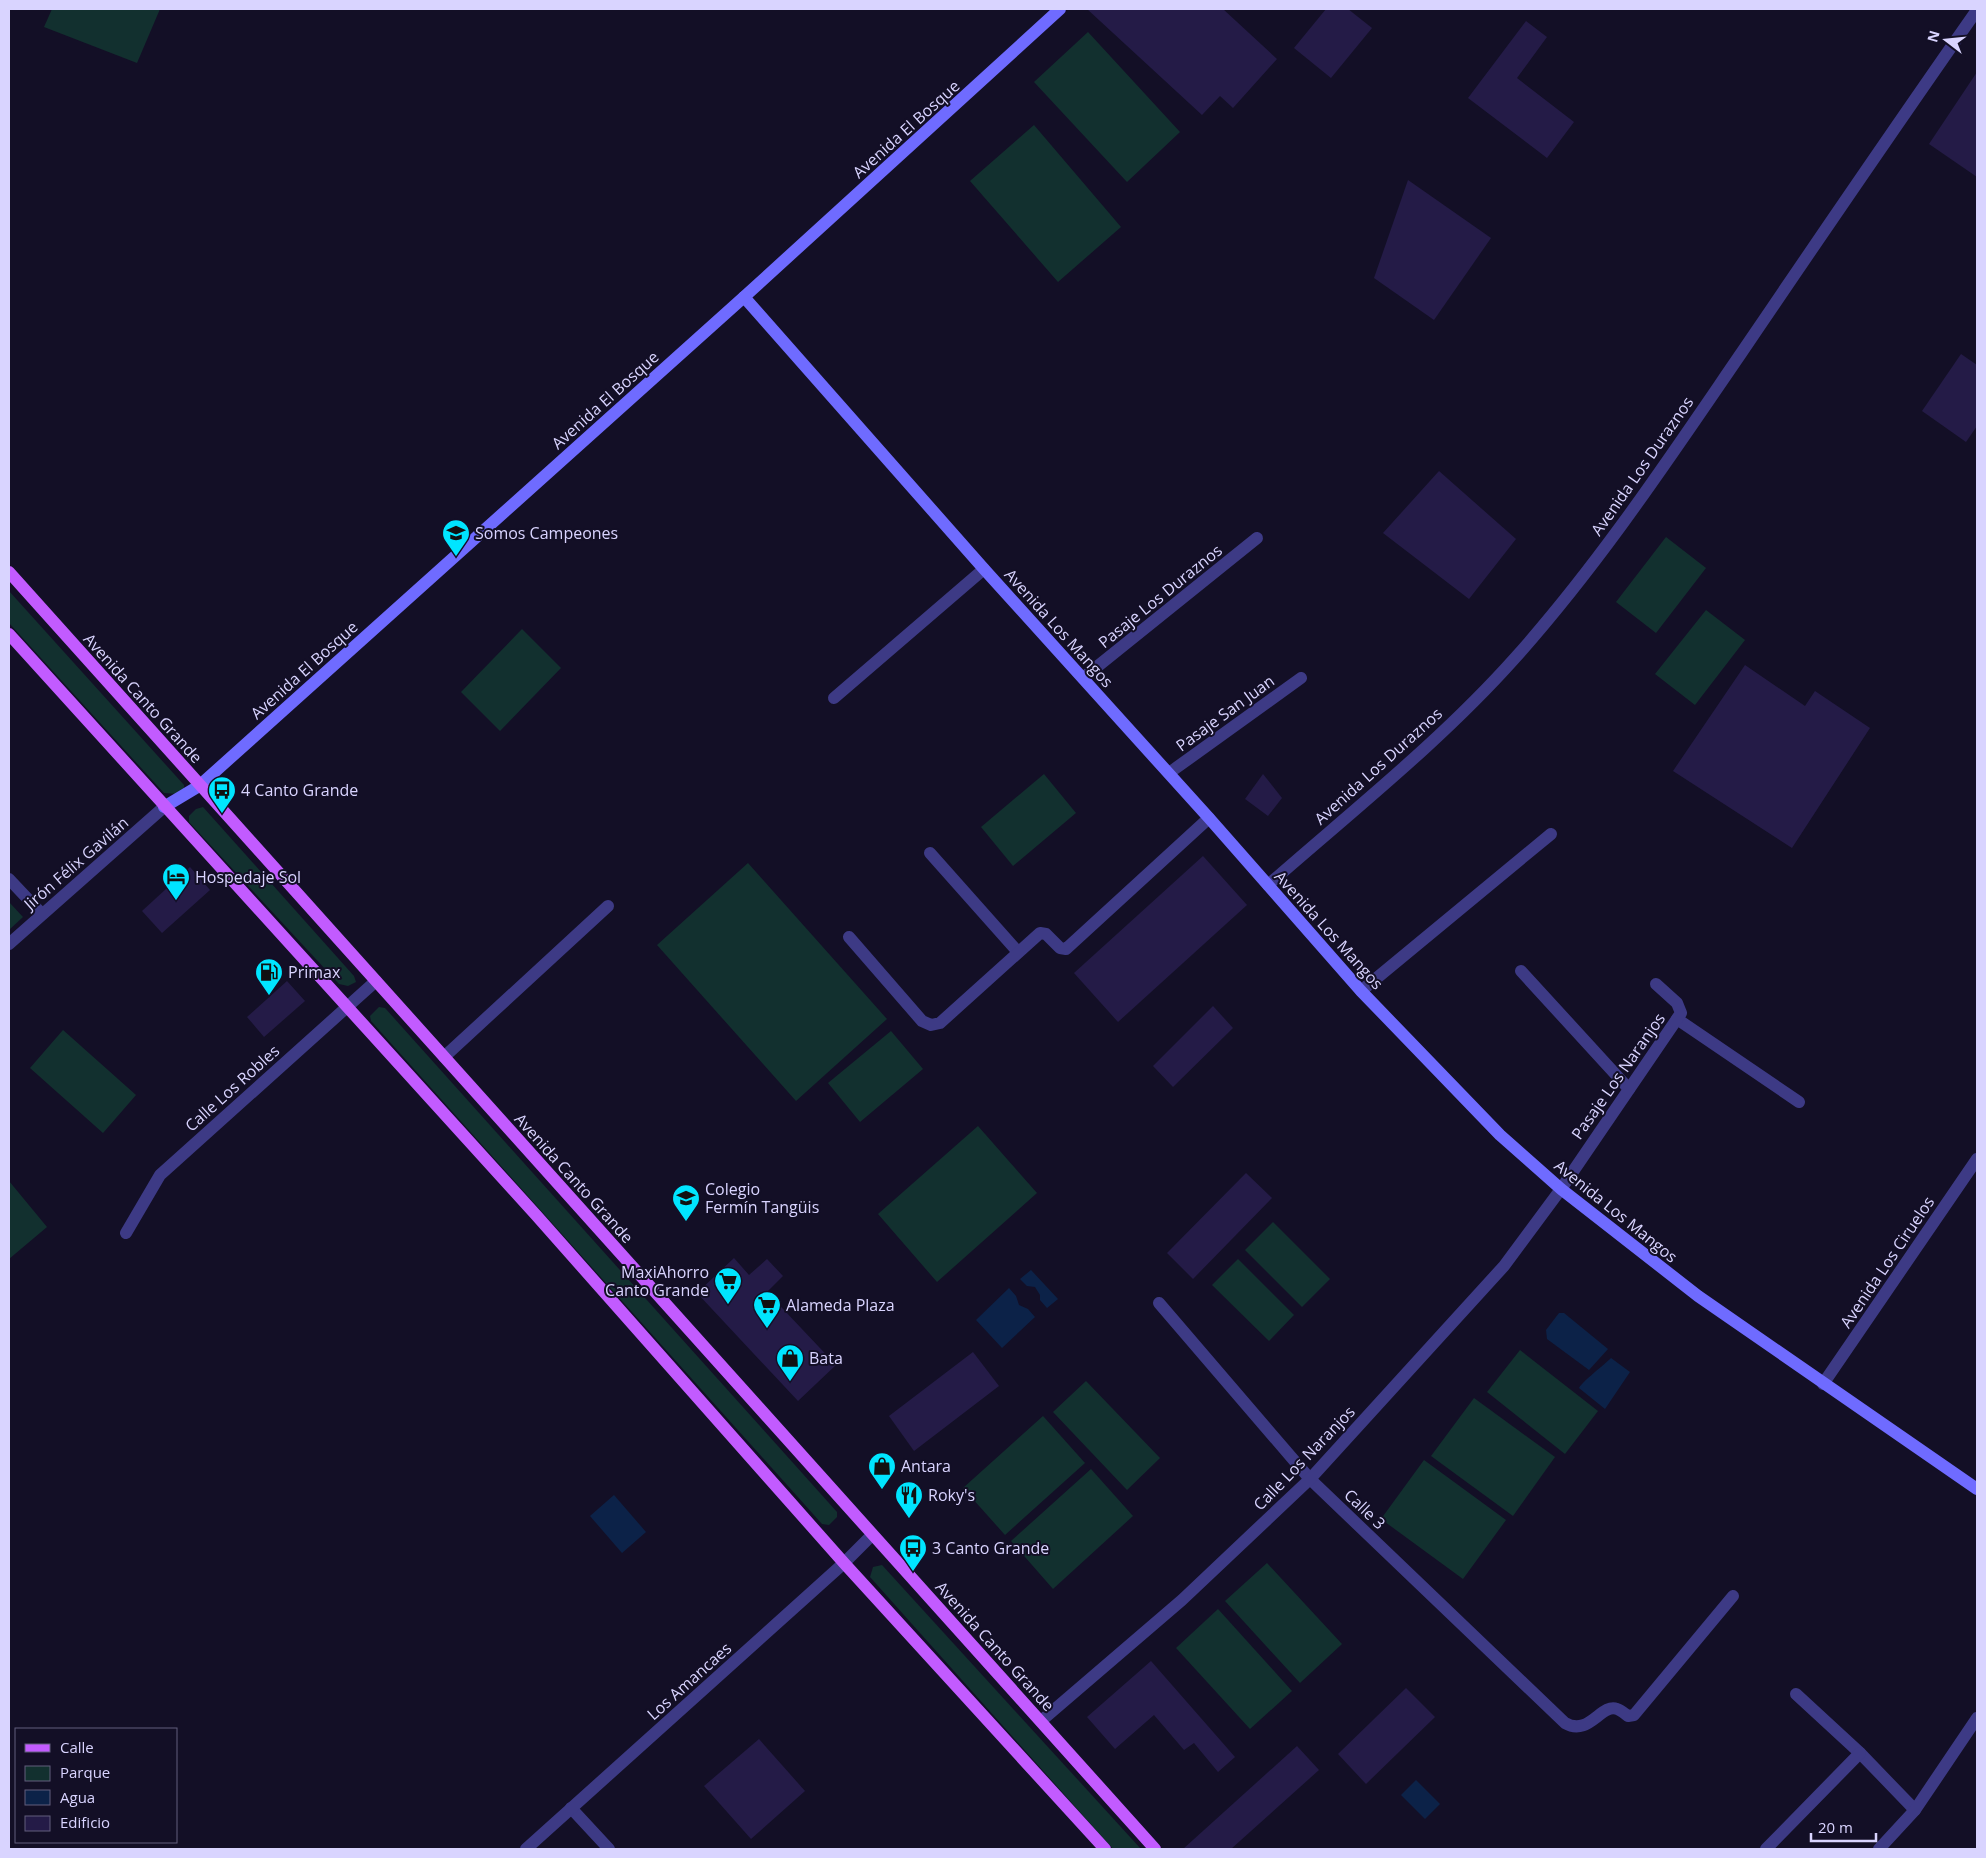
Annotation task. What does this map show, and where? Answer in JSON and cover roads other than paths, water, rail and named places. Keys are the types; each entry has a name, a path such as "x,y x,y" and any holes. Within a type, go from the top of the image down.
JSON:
{"main road":[{"name":"Avenida Canto Grande","path":"9,572 199,786 1155,1849"},
{"path":"9,634 536,1215 844,1563 1105,1849"}],"street":[{"name":"Avenida El Bosque","path":"164,807 199,786 744,297 1060,9"},
{"name":"Avenida Los Duraznos","path":"1268,885 1438,735 1514,659 1574,588 1648,491 1882,146 1977,10"},
{"name":"Avenida Los Mangos","path":"744,297 984,569 1209,818 1360,991 1500,1135 1561,1190 1698,1296 1977,1489"},
{"name":"Pasaje Los Duraznos","path":"1083,678 1257,538"},
{"path":"834,698 984,569"},
{"name":"Pasaje San Juan","path":"1169,773 1301,678"},
{"name":"Jirón Félix Gavilán","path":"9,944 164,807"},
{"path":"849,937 922,1021 931,1025 940,1023 1040,933 1046,934 1060,948 1066,950 1209,818"},
{"path":"1360,991 1551,834"},
{"path":"930,853 1018,952"},
{"path":"9,879 42,914"},
{"path":"444,1057 608,906"},
{"path":"1521,971 1629,1089"},
{"name":"Calle Los Robles","path":"126,1233 160,1174 376,981"},
{"name":"Pasaje Los Naranjos","path":"1561,1190 1681,1013 1677,1003 1656,984"},
{"path":"1677,1019 1800,1102"},
{"name":"Avenida Los Ciruelos","path":"1823,1384 1977,1159"},
{"name":"Calle Los Naranjos","path":"1041,1721 1182,1600 1310,1479 1504,1266 1561,1190"},
{"name":"Calle 3","path":"1159,1303 1310,1479 1565,1723 1574,1728 1584,1726 1611,1708 1617,1709 1628,1716 1634,1715 1732,1596"},
{"name":"Los Amancaes","path":"526,1849 844,1563 872,1535"},
{"path":"1796,1694 1860,1753 1915,1810"},
{"path":"1879,1849 1915,1810 1977,1718"},
{"path":"1766,1849 1860,1753"},
{"path":"571,1808 609,1849"}],"water":[{"path":"1031,1270 1058,1299 1047,1308 1040,1300 1040,1295 1035,1287 1027,1286 1020,1279"},
{"path":"1009,1288 1016,1296 1019,1305 1028,1309 1035,1317 1002,1348 976,1320"},
{"path":"1559,1313 1564,1313 1608,1349 1589,1370 1547,1339 1546,1330"},
{"path":"1611,1358 1630,1372 1605,1409 1579,1388"},
{"path":"614,1495 646,1532 622,1553 590,1516"},
{"path":"1416,1780 1440,1804 1425,1819 1401,1795"}],"place":[{"name":"Somos Campeones","path":"456,557"},
{"name":"4 Canto Grande","path":"222,814"},
{"name":"Hospedaje Sol","path":"176,901"},
{"name":"Primax","path":"269,996"},
{"name":"Colegio Fermín Tangüis","path":"686,1222"},
{"name":"MaxiAhorro Canto Grande","path":"728,1305"},
{"name":"Alameda Plaza","path":"767,1329"},
{"name":"Bata","path":"790,1382"},
{"name":"Antara","path":"882,1490"},
{"name":"Roky's","path":"909,1519"},
{"name":"3 Canto Grande","path":"913,1572"}]}
